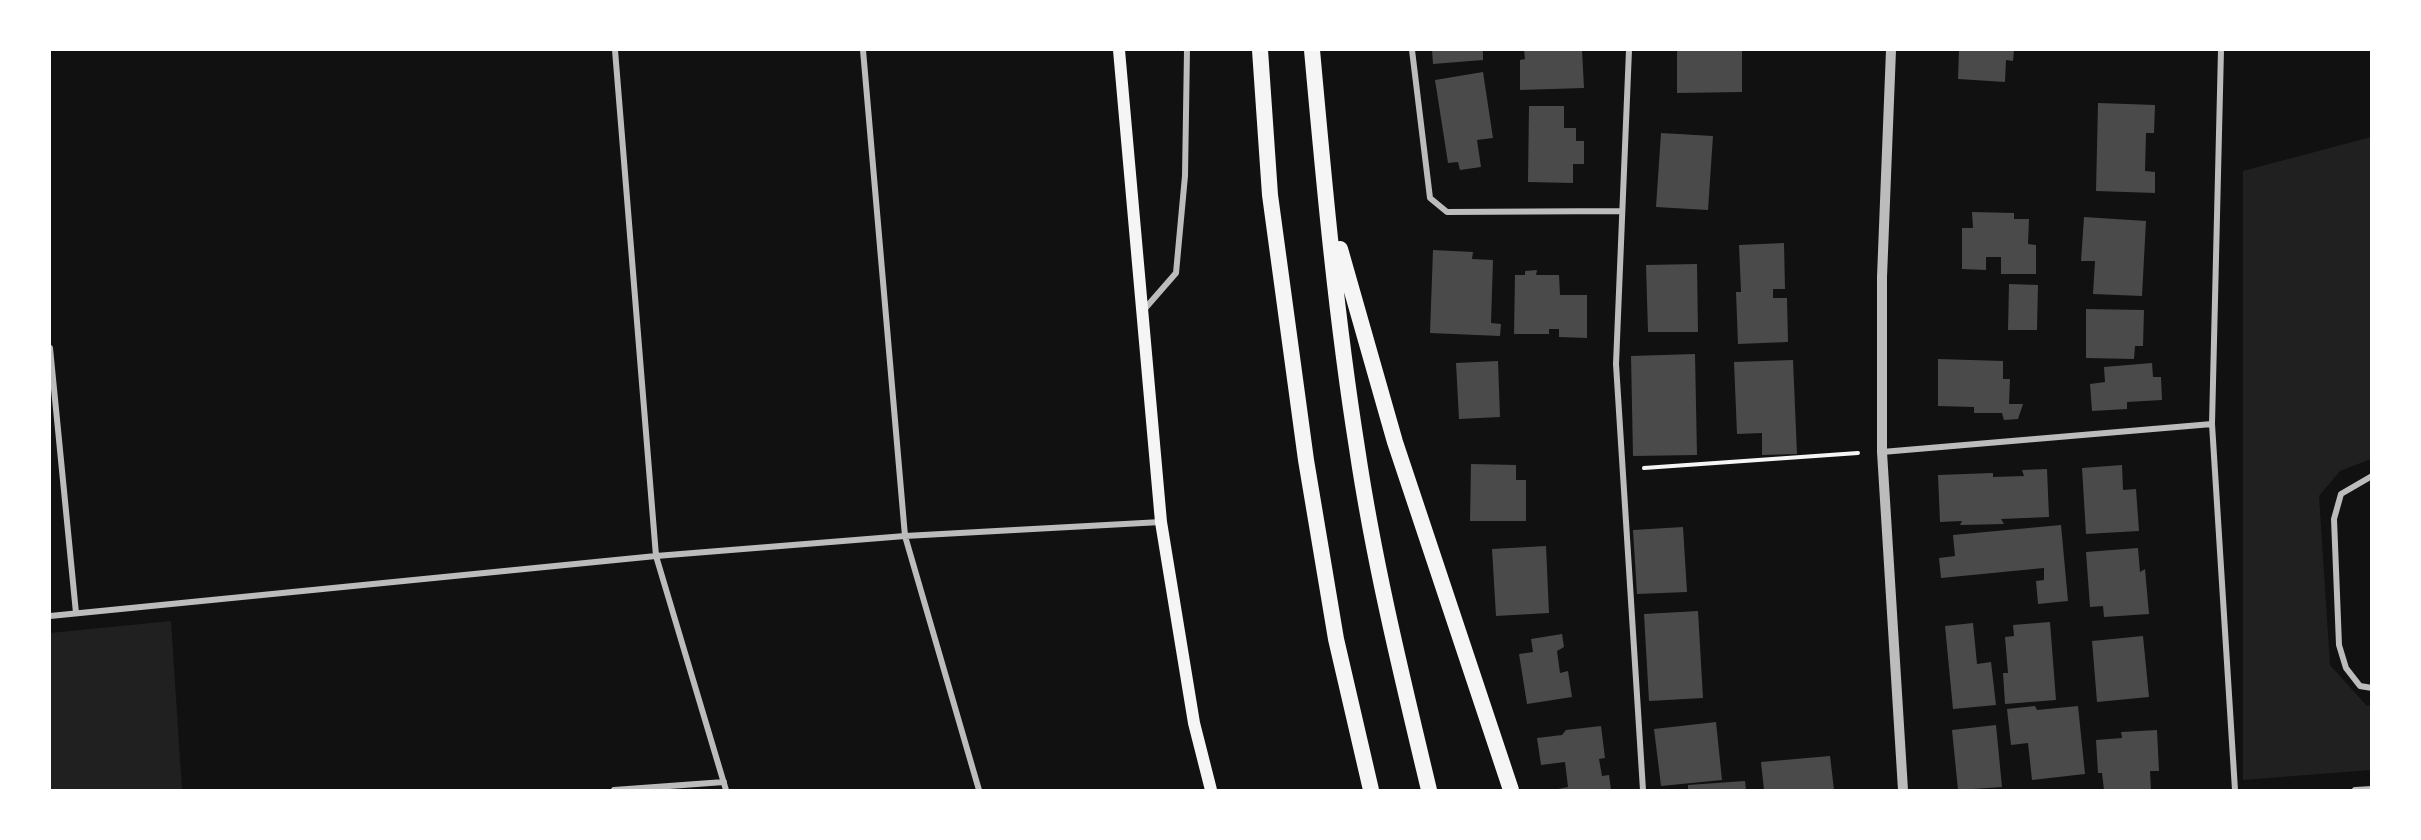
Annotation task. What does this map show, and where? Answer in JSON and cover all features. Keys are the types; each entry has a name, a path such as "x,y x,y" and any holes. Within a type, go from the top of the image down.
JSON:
{"highway":[{"path":"1260,50 1270,195 1306,460 1336,639 1371,790"},
{"path":"1312,50 1325,196 1357,448 1390,625 1429,790"},
{"path":"1325,196 1395,442 1511,790"}],"main road":[{"path":"1119,50 1161,522 1194,723 1211,790"}],"street":[{"path":"615,50 656,556 726,790"},
{"path":"863,50 905,536 979,790"},
{"path":"1142,312 1176,273 1185,176 1187,50"},
{"path":"1412,50 1430,198 1447,212 1622,211"},
{"path":"1629,50 1616,364 1643,790"},
{"path":"1891,50 1882,277 1882,452 1903,790"},
{"path":"2221,50 2212,424 2235,790"},
{"path":"50,348 75,613"},
{"path":"1882,452 2212,424"},
{"path":"2372,476 2341,494 2334,519 2339,645 2346,669 2360,686 2372,688"},
{"path":"50,616 656,556 905,536 1161,522"},
{"path":"614,790 724,782"},
{"path":"2355,790 2372,789"}],"path":[{"path":"1623,469 1882,452"}],"shaded area":[{"path":"2371,137 2371,459 2340,471 2319,496 2330,665 2367,706 2371,705 2371,770 2243,780 2243,171"},
{"path":"171,621 182,790 50,790 50,633"}],"building":[{"path":"1432,50 1483,50 1483,60 1433,64"},
{"path":"1524,50 1582,50 1584,88 1520,90 1520,60 1525,59"},
{"path":"1677,50 1742,50 1742,92 1677,93"},
{"path":"1959,50 2014,50 2013,61 2006,60 2005,82 1958,79"},
{"path":"1483,72 1493,138 1477,140 1481,167 1460,170 1458,162 1448,163 1435,80"},
{"path":"2098,103 2155,105 2154,133 2146,133 2145,171 2155,172 2155,193 2096,191"},
{"path":"1529,106 1564,106 1564,128 1576,128 1576,141 1584,141 1584,164 1573,164 1573,183 1528,182"},
{"path":"1661,133 1713,136 1708,210 1656,207"},
{"path":"1972,212 2014,213 2014,219 2029,219 2028,244 2036,245 2036,274 2001,274 2001,257 1986,257 1986,270 1962,269 1962,228 1973,228"},
{"path":"2084,217 2146,221 2142,296 2093,294 2095,261 2081,261"},
{"path":"1784,243 1785,289 1773,289 1773,298 1787,298 1788,342 1738,344 1736,292 1741,292 1739,245"},
{"path":"1433,250 1473,252 1472,259 1493,260 1491,323 1501,324 1500,336 1430,333"},
{"path":"1697,264 1698,332 1648,332 1646,265"},
{"path":"1537,270 1536,275 1559,275 1560,295 1587,295 1587,338 1559,337 1559,329 1549,329 1549,334 1514,334 1515,275 1525,275 1525,271"},
{"path":"2009,284 2038,285 2037,330 2008,330"},
{"path":"2086,309 2144,310 2143,346 2135,346 2134,359 2086,358"},
{"path":"1695,354 1697,455 1633,456 1631,356"},
{"path":"1938,359 2003,361 2003,379 2010,379 2009,404 2023,404 2018,419 2004,420 2002,413 1974,413 1974,407 1938,406"},
{"path":"1793,360 1797,454 1762,455 1762,433 1737,434 1734,362"},
{"path":"1498,361 1500,417 1459,419 1456,363"},
{"path":"2152,363 2153,377 2161,377 2162,400 2127,402 2127,409 2092,411 2090,384 2105,382 2104,367"},
{"path":"1471,464 1516,465 1516,480 1526,480 1526,521 1470,521"},
{"path":"2122,465 2123,490 2136,489 2139,531 2086,534 2082,468"},
{"path":"2047,469 2049,517 2001,519 2004,524 1960,525 1962,521 1940,522 1938,475 1993,473 1993,477 2024,476 2022,470"},
{"path":"2061,525 2068,601 2038,604 2036,581 2044,580 2044,568 1941,578 1939,558 1955,556 1953,535"},
{"path":"1683,527 1687,592 1637,594 1633,530"},
{"path":"1546,546 1549,613 1496,616 1492,549"},
{"path":"2138,548 2140,572 2145,569 2149,614 2104,617 2103,606 2090,607 2086,552"},
{"path":"1698,611 1703,698 1649,701 1644,614"},
{"path":"2050,622 2056,700 2005,704 2003,673 2008,673 2005,637 2014,636 2013,625"},
{"path":"1973,623 1977,664 1991,662 1996,705 1953,709 1945,626"},
{"path":"1562,634 1564,647 1557,651 1560,673 1568,671 1572,697 1527,704 1519,654 1533,652 1531,639"},
{"path":"2143,636 2149,697 2097,702 2092,641"},
{"path":"2035,706 2037,710 2078,706 2085,774 2032,780 2028,743 2011,745 2007,709"},
{"path":"1716,722 1722,780 1661,786 1654,729"},
{"path":"1996,725 2002,787 1958,790 1952,730"},
{"path":"1601,726 1605,758 1599,759 1602,776 1609,775 1611,790 1553,790 1568,787 1565,762 1541,765 1537,738 1562,735 1566,730"},
{"path":"2157,730 2159,771 2150,771 2151,790 2104,790 2102,773 2098,773 2096,740 2122,738 2121,732"},
{"path":"1830,756 1834,790 1764,790 1761,762"},
{"path":"1745,781 1746,790 1688,790 1688,785"}]}
